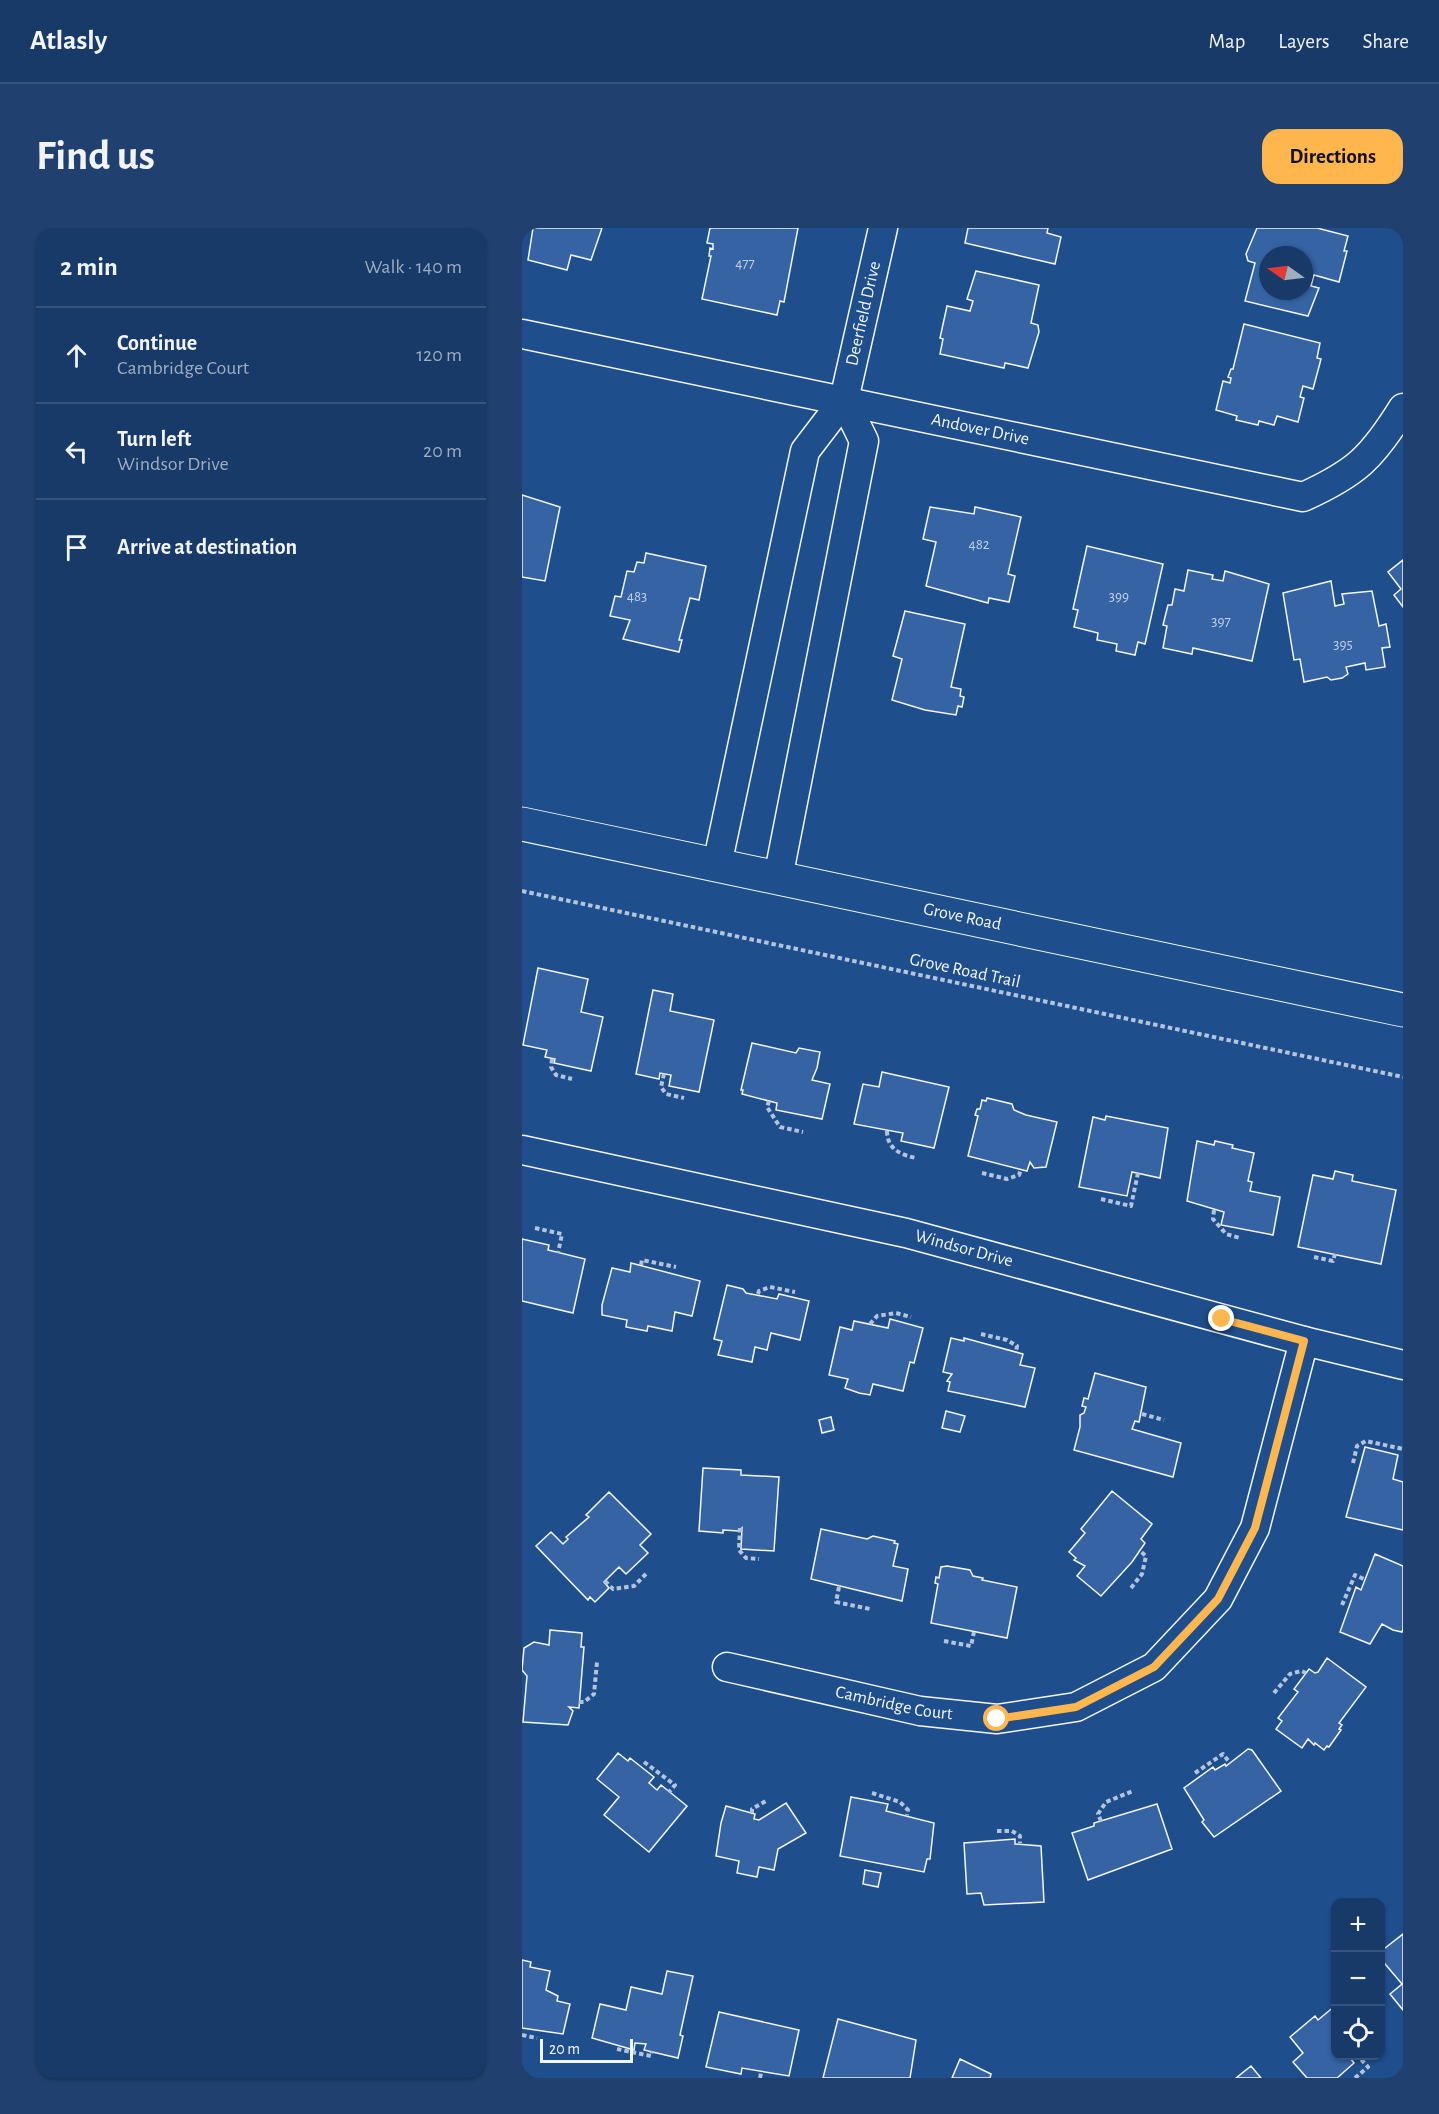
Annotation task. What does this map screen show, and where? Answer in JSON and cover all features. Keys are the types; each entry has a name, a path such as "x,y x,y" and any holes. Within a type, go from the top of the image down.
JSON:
{"street":[{"name":"Deerfield Drive","path":"844,400 883,228"},
{"name":"Andover Drive","path":"522,334 1303,497 1352,472 1383,440 1403,408"},
{"path":"717,865 805,451 844,400 864,441 778,878"},
{"name":"Grove Road","path":"522,824 1403,1010"},
{"name":"Windsor Drive","path":"522,1150 906,1233 1304,1341 1403,1365"},
{"name":"Cambridge Court","path":"727,1667 920,1711 997,1719 1076,1707 1154,1667 1218,1599 1255,1528 1304,1341"}],"path":[{"name":"Grove Road Trail","path":"522,891 1403,1077"},
{"path":"552,1059 551,1067 556,1075 572,1079"},
{"path":"664,1074 662,1087 666,1094 684,1098"},
{"path":"769,1101 767,1107 780,1127 802,1132"},
{"path":"887,1131 887,1138 893,1149 916,1158"},
{"path":"982,1173 1007,1179 1019,1175 1021,1169"},
{"path":"1101,1199 1131,1206 1138,1173"},
{"path":"1214,1210 1213,1219 1226,1234 1240,1238"},
{"path":"536,1228 562,1234 558,1253"},
{"path":"1314,1257 1333,1261 1335,1254"},
{"path":"641,1265 642,1260 676,1267"},
{"path":"758,1294 759,1291 770,1287 795,1292"},
{"path":"870,1324 877,1316 896,1314 911,1317"},
{"path":"981,1334 1007,1340 1017,1346 1016,1352"},
{"path":"1142,1414 1164,1420"},
{"path":"1353,1463 1358,1446 1366,1441 1403,1449"},
{"path":"740,1528 739,1550 746,1558 759,1559"},
{"path":"1131,1588 1142,1574 1146,1556 1139,1550"},
{"path":"605,1581 613,1589 634,1586 646,1574"},
{"path":"1342,1605 1356,1575 1365,1580"},
{"path":"839,1587 836,1602 870,1609"},
{"path":"944,1641 971,1646 974,1632"},
{"path":"579,1702 584,1702 594,1694 597,1662"},
{"path":"1274,1693 1290,1674 1301,1671 1306,1673"},
{"path":"1195,1773 1223,1754 1230,1763"},
{"path":"644,1762 675,1785 669,1792"},
{"path":"1101,1821 1098,1814 1106,1802 1133,1791"},
{"path":"872,1793 900,1802 908,1810 907,1815"},
{"path":"752,1813 752,1809 766,1800"},
{"path":"997,1831 1012,1831 1020,1836 1020,1844"},
{"path":"522,2036 537,2038"},
{"path":"617,2049 651,2056 652,2051"},
{"path":"1355,2078 1368,2067 1362,2060"}],"building":[{"path":"533,228 602,228 591,260 571,255 567,270 528,260"},
{"path":"710,228 798,228 784,302 780,301 777,315 702,299 711,256 709,256 710,248 713,249 713,244 707,243"},
{"path":"968,228 1048,228 1047,233 1061,237 1055,264 965,243"},
{"path":"1257,228 1317,228 1348,236 1344,251 1347,251 1339,282 1314,275 1313,279 1313,246 1259,246 1259,300 1313,300 1313,286 1319,288 1308,316 1245,301 1255,263 1248,261 1246,254"},
{"path":"976,271 1039,285 1031,323 1038,325 1039,332 1028,368 1005,363 1004,368 940,354 943,339 940,338 947,306 970,311 973,301 967,299"},
{"path":"1244,324 1320,343 1317,358 1321,359 1313,389 1303,386 1300,397 1304,398 1298,422 1277,416 1274,425 1259,421 1258,425 1236,420 1237,416 1216,410 1223,381 1230,383 1231,378 1228,377 1233,369"},
{"path":"522,495 560,507 545,581 522,577"},
{"path":"930,507 974,514 975,507 1021,517 1008,574 1015,576 1009,602 989,598 988,603 926,586 936,542 923,539"},
{"path":"1087,546 1163,564 1145,644 1138,642 1135,655 1116,651 1117,644 1097,640 1098,633 1074,627 1078,610 1073,609"},
{"path":"646,553 706,566 699,600 690,598 679,640 682,640 679,652 623,639 630,620 610,616 615,596 621,597 627,571 634,572 637,562 644,563"},
{"path":"1403,560 1403,607 1394,595 1401,589 1388,572"},
{"path":"1188,570 1213,575 1212,579 1223,581 1225,571 1269,584 1252,661 1193,648 1192,654 1163,648 1167,626 1163,625 1168,605 1172,605 1175,589 1184,591"},
{"path":"1331,581 1335,606 1344,604 1342,594 1372,591 1379,626 1386,624 1390,647 1382,648 1385,667 1366,670 1365,663 1346,667 1348,674 1342,678 1331,680 1327,677 1304,682 1300,659 1294,660 1283,593"},
{"path":"905,611 965,624 951,687 961,689 960,696 964,697 962,707 958,706 956,715 925,710 892,700 902,659 893,656"},
{"path":"538,968 588,979 581,1012 603,1017 591,1071 554,1063 555,1059 545,1057 547,1050 523,1045"},
{"path":"653,990 673,994 670,1011 714,1020 699,1092 669,1086 671,1075 660,1073 659,1079 636,1074"},
{"path":"752,1043 796,1053 799,1048 820,1052 812,1080 830,1084 822,1119 776,1110 777,1103 742,1094"},
{"path":"882,1072 949,1087 934,1148 901,1141 903,1133 854,1124 863,1084 879,1087"},
{"path":"987,1098 1012,1104 1014,1110 1026,1115 1057,1122 1046,1167 1034,1168 1030,1162 1027,1171 968,1156 978,1116 975,1115 977,1109 980,1109 982,1100 986,1101"},
{"path":"1106,1116 1168,1128 1160,1178 1132,1172 1127,1196 1079,1187 1093,1117 1105,1120"},
{"path":"1197,1141 1214,1145 1215,1141 1254,1153 1248,1181 1252,1182 1250,1191 1280,1197 1273,1235 1221,1225 1224,1212 1187,1201"},
{"path":"1335,1171 1353,1175 1352,1181 1396,1190 1381,1264 1298,1247 1313,1175 1333,1179"},
{"path":"522,1239 549,1245 548,1250 585,1259 573,1313 522,1301"},
{"path":"631,1263 700,1281 692,1316 675,1312 672,1331 648,1326 647,1331 626,1327 627,1320 602,1315 602,1305 612,1268 630,1272"},
{"path":"727,1285 743,1289 746,1293 777,1299 779,1294 809,1301 800,1340 771,1333 767,1350 755,1347 752,1362 718,1355 722,1341 714,1339"},
{"path":"890,1319 923,1328 914,1363 910,1362 903,1391 873,1384 870,1395 859,1393 845,1388 848,1379 829,1375 840,1327 852,1330 854,1321 888,1328"},
{"path":"951,1338 964,1341 964,1338 1023,1354 1020,1365 1035,1368 1025,1407 948,1391 950,1382 947,1381 952,1374 943,1372"},
{"path":"1095,1373 1146,1387 1139,1422 1135,1421 1132,1429 1181,1443 1173,1477 1074,1450 1080,1427 1080,1415 1084,1413 1086,1407 1082,1406 1084,1398 1088,1399"},
{"path":"946,1411 965,1416 960,1432 942,1428"},
{"path":"831,1417 834,1430 822,1433 819,1420"},
{"path":"1365,1447 1398,1455 1393,1479 1403,1482 1403,1530 1346,1517"},
{"path":"703,1468 741,1470 741,1475 779,1477 774,1551 741,1549 742,1528 739,1531 723,1530 723,1533 699,1531"},
{"path":"1112,1491 1152,1524 1141,1539 1145,1543 1132,1562 1101,1596 1077,1576 1085,1566 1074,1560 1076,1558 1069,1552 1085,1533 1081,1529"},
{"path":"609,1492 651,1534 640,1545 648,1553 626,1574 619,1567 604,1582 609,1588 595,1602 590,1597 588,1600 536,1546 551,1532 563,1544 568,1539 566,1537 589,1517 586,1515"},
{"path":"821,1529 867,1539 873,1536 895,1541 894,1543 898,1544 893,1566 908,1569 902,1601 811,1579"},
{"path":"1375,1554 1403,1566 1403,1629 1402,1632 1393,1630 1382,1624 1370,1644 1340,1632 1356,1587 1361,1590"},
{"path":"941,1567 970,1570 973,1576 983,1578 982,1580 1017,1587 1007,1638 931,1623 938,1584 935,1583 936,1577 939,1578"},
{"path":"550,1630 582,1633 581,1647 584,1647 579,1708 569,1707 573,1711 568,1725 523,1722 527,1676 522,1670 524,1648 534,1642 549,1645"},
{"path":"1327,1658 1366,1687 1339,1723 1342,1725 1339,1729 1341,1730 1329,1747 1327,1746 1324,1750 1308,1739 1302,1748 1276,1729 1282,1721 1278,1718 1298,1692 1294,1689 1309,1669 1315,1673 1318,1672"},
{"path":"1248,1749 1252,1750 1281,1791 1214,1837 1202,1822 1204,1820 1184,1788 1213,1767 1215,1770 1225,1764 1226,1766"},
{"path":"618,1753 628,1761 630,1758 654,1777 649,1783 657,1790 661,1785 687,1806 649,1852 604,1815 619,1797 597,1779"},
{"path":"851,1797 888,1804 886,1811 934,1823 930,1859 927,1859 924,1872 840,1856"},
{"path":"786,1803 806,1833 778,1849 774,1870 759,1867 757,1877 737,1873 739,1861 716,1856 726,1806 755,1814 754,1819 759,1820"},
{"path":"1157,1804 1172,1849 1088,1880 1072,1833 1094,1826 1094,1823"},
{"path":"1015,1839 1015,1844 1041,1846 1044,1902 984,1905 981,1893 967,1894 964,1843"},
{"path":"865,1870 881,1873 878,1887 863,1884"},
{"path":"1403,1934 1403,2010 1390,1994 1402,1984 1385,1964 1385,1948"},
{"path":"522,1960 531,1962 530,1967 550,1971 546,1990 558,1996 557,2001 570,2004 563,2034 522,2028"},
{"path":"667,1971 693,1976 680,2035 683,2036 678,2058 644,2050 646,2044 635,2043 634,2050 592,2038 600,2004 626,2010 631,1987 662,1994"},
{"path":"1331,2009 1331,2060 1352,2060 1354,2063 1337,2078 1307,2078 1293,2062 1303,2053 1290,2037 1315,2016 1318,2020"},
{"path":"719,2012 799,2030 789,2076 742,2068 741,2074 706,2067"},
{"path":"838,2019 916,2040 910,2078 823,2078"},
{"path":"960,2059 991,2074 990,2078 952,2078"},
{"path":"1251,2066 1261,2078 1236,2078"}],"route":[{"path":"997,1719 1076,1707 1154,1667 1218,1599 1255,1528 1304,1341 1222,1319"}]}
